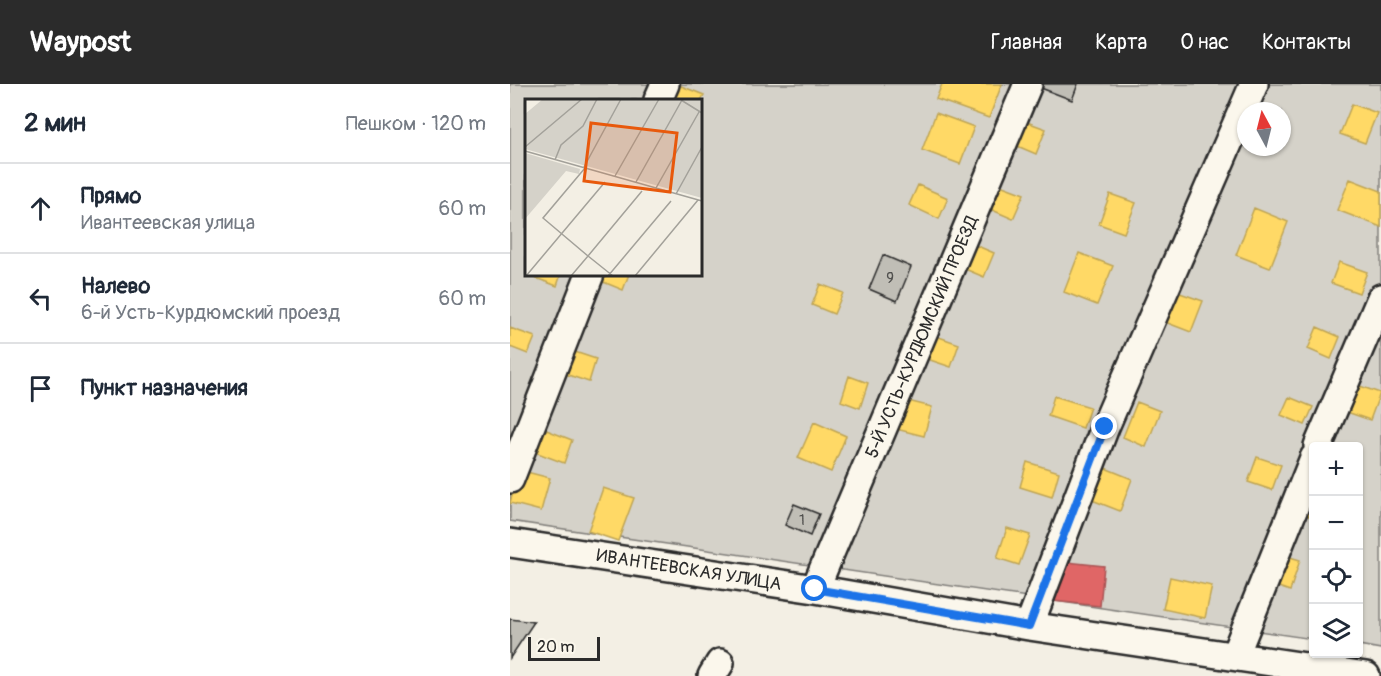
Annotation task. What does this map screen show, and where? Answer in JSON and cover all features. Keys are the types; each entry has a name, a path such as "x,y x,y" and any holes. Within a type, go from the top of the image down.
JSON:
{"street":[{"path":"658,99 665,84"},
{"name":"5-Й УСТЬ-КУРДЮМСКИЙ ПРОЕЗД","path":"815,589 1028,84"},
{"path":"1029,626 1105,427 1254,84"},
{"path":"510,479 589,276"},
{"path":"1320,442 1381,298"},
{"path":"1235,655 1309,470"},
{"name":"ИВАНТЕЕВСКАЯ УЛИЦА","path":"510,543 815,589 1029,626 1366,676"}],"shaded area":[{"path":"510,84 1381,84 1381,649 1363,646 1363,442 1309,442 1309,638 510,521"}],"building: Жильё":[{"path":"676,84 704,95 702,99 669,99"},
{"path":"942,84 1002,84 989,118 936,99"},
{"path":"1352,104 1377,113 1365,143 1340,134"},
{"path":"936,113 974,127 960,164 922,150"},
{"path":"1024,121 1046,129 1036,154 1015,145"},
{"path":"1350,179 1381,191 1381,227 1337,210"},
{"path":"918,185 948,198 939,219 909,205"},
{"path":"1000,185 1024,194 1013,219 990,209"},
{"path":"1110,194 1136,203 1124,233 1099,224"},
{"path":"1254,208 1288,222 1270,268 1236,255"},
{"path":"975,245 994,253 984,277 965,269"},
{"path":"1079,253 1113,266 1097,305 1064,292"},
{"path":"1339,262 1367,272 1359,293 1331,283"},
{"path":"533,276 560,276 557,286"},
{"path":"602,276 628,276 623,290 601,281"},
{"path":"820,284 843,293 834,314 812,305"},
{"path":"1177,292 1203,301 1191,332 1165,322"},
{"path":"1317,327 1340,337 1331,359 1308,349"},
{"path":"510,328 535,337 528,354 510,347"},
{"path":"936,336 959,344 951,367 927,359"},
{"path":"569,350 596,359 589,382 562,373"},
{"path":"849,376 868,383 860,408 841,401"},
{"path":"1354,384 1380,393 1370,420 1344,411"},
{"path":"1054,396 1090,407 1083,428 1048,416"},
{"path":"1289,397 1313,407 1305,425 1281,415"},
{"path":"900,399 932,407 924,436 892,428"},
{"path":"1137,402 1160,411 1146,447 1123,437"},
{"path":"814,422 846,436 831,472 798,458"},
{"path":"544,429 572,440 564,463 535,452"},
{"path":"1257,457 1281,465 1272,490 1248,482"},
{"path":"1027,462 1059,472 1052,497 1020,487"},
{"path":"1105,468 1132,479 1120,511 1092,500"},
{"path":"519,470 550,478 541,511 510,503"},
{"path":"603,488 634,498 618,541 588,531"},
{"path":"1007,528 1030,535 1019,565 997,558"},
{"path":"1280,554 1300,560 1290,591 1270,584"},
{"path":"1170,577 1212,586 1205,618 1163,609"}],"building: Торговля":[{"path":"1057,561 1104,566 1100,606 1053,601"}],"building: Прочее":[{"path":"1043,84 1078,84 1072,100 1041,88"},
{"path":"883,255 911,267 897,301 869,289"},
{"path":"794,504 819,514 810,536 785,525"},
{"path":"510,619 534,622 510,658"}],"route":[{"path":"815,589 1029,626 1105,427"}]}
